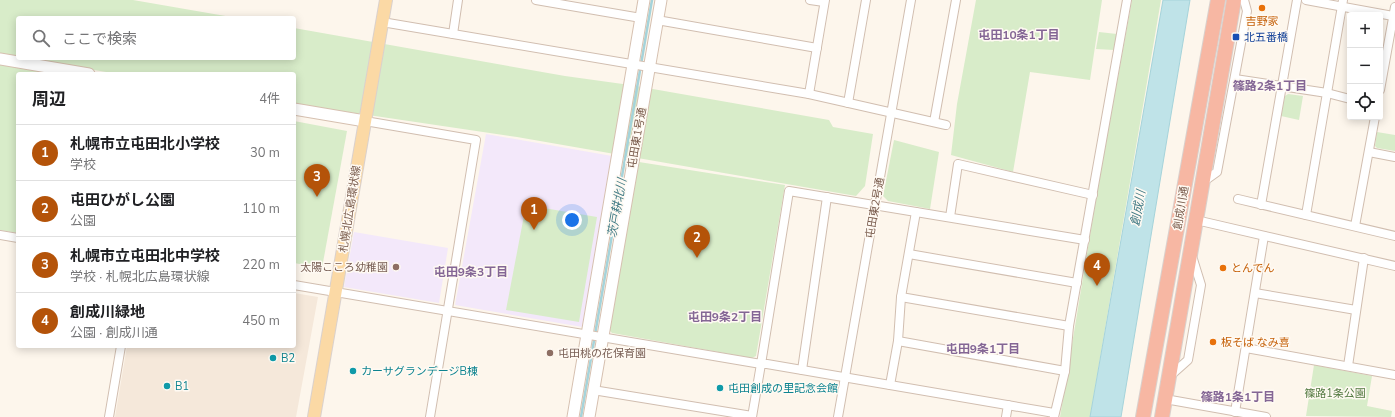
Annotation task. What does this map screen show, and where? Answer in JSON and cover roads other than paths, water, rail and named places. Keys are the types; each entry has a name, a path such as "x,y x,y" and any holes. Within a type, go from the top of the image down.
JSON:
{"highway":[{"name":"創成川通","path":"1143,417 1218,0"},
{"name":"創成川通","path":"1162,417 1234,0"}],"main road":[{"name":"札幌北広島環状線","path":"314,417 386,0"}],"street":[{"path":"453,34 458,0"},
{"path":"536,0 641,18"},
{"name":"屯田東1号通","path":"589,417 593,390 595,336 641,66 641,18 644,0"},
{"name":"屯田東1号通","path":"573,417 595,336 641,66 657,20 660,0"},
{"path":"809,94 825,1 810,0"},
{"path":"848,103 866,0"},
{"name":"屯田東2号通","path":"838,417 911,0"},
{"path":"934,122 956,0"},
{"path":"296,285 448,312 845,377 1008,405 1054,415 1065,371 1077,283 1127,0"},
{"path":"1202,182 1217,172 1247,10 1244,0"},
{"path":"1261,204 1297,0"},
{"path":"1306,0 1342,3 1393,16"},
{"path":"1306,215 1342,3"},
{"path":"1381,84 1395,7"},
{"path":"657,20 817,48"},
{"path":"382,22 809,94 946,125"},
{"path":"0,58 78,72"},
{"path":"1235,79 1327,93 1347,98"},
{"path":"296,109 476,140 430,417"},
{"path":"1355,226 1374,120"},
{"path":"1369,152 1395,156"},
{"path":"950,217 958,164 1093,195"},
{"path":"593,390 752,417 789,190 1085,240"},
{"path":"802,370 827,197"},
{"path":"1238,199 1395,236"},
{"path":"890,385 898,341 901,297 916,212"},
{"path":"1196,220 1395,266"},
{"path":"0,235 16,238"},
{"path":"1235,412 1264,236"},
{"path":"909,254 1077,283"},
{"path":"1348,366 1364,258"},
{"path":"1255,293 1356,310"},
{"path":"901,297 1070,326"},
{"path":"898,341 1065,371"},
{"path":"109,417 121,348"},
{"path":"1246,348 1395,375"},
{"path":"1165,399 1266,417"},
{"path":"1006,417 1008,405"}],"water":[{"name":"創成川","path":"1163,0 1190,0 1121,417 1090,417"}],"waterway":[{"name":"茨戸耕北川","path":"581,417 652,0"}],"place":[{"name":"吉野家","path":"1262,8"},
{"name":"北五番橋","path":"1236,37"},
{"name":"札幌市立屯田北中学校","path":"317,197"},
{"name":"札幌市立屯田北小学校","path":"534,230"},
{"name":"屯田ひがし公園","path":"697,258"},
{"name":"太陽こころ幼稚園","path":"396,267"},
{"name":"とんでん","path":"1223,268"},
{"name":"創成川緑地","path":"1097,286"},
{"name":"板そば なみ喜","path":"1213,342"},
{"name":"屯田桃の花保育園","path":"550,353"},
{"name":"B2","path":"273,358"},
{"name":"カーサグランデージB棟","path":"353,371"},
{"name":"B1","path":"167,386"},
{"name":"屯田創成の里記念会館","path":"720,388"}],"district":[{"name":"屯田10条1丁目","path":"1019,35"},
{"name":"篠路2条1丁目","path":"1270,86"},
{"name":"屯田9条3丁目","path":"471,272"},
{"name":"屯田9条2丁目","path":"725,317"},
{"name":"屯田9条1丁目","path":"983,349"},
{"name":"篠路1条1丁目","path":"1238,397"}],"park label":[{"name":"篠路1条公園","path":"1335,393"}]}
